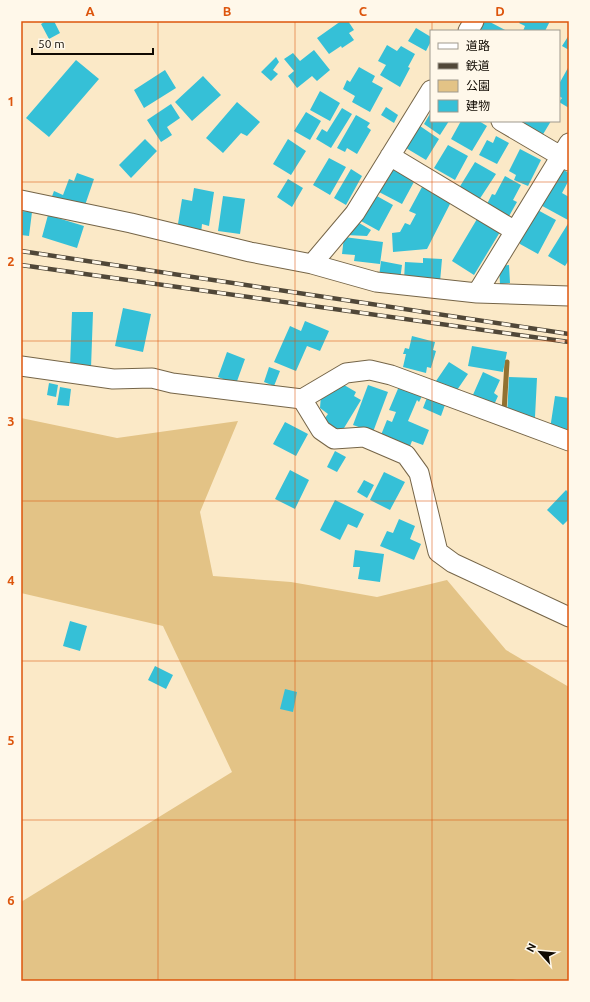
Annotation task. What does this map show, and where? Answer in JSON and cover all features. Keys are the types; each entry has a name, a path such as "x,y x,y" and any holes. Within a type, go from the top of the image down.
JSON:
{"street":[{"path":"469,30 474,21"},
{"path":"312,264 355,213 430,92"},
{"path":"477,293 566,153 503,122"},
{"path":"390,156 515,231"},
{"path":"21,200 131,223 250,252 312,264 376,282 477,293 569,296"},
{"path":"21,366 113,379 152,378 172,383 302,399 346,373 370,370 391,375 569,441"},
{"path":"302,399 321,430 334,439 364,437 406,455 419,473 438,552 453,563 569,617"}],"green space":[{"path":"21,418 117,438 238,421 200,512 213,576 291,582 377,597 447,580 506,650 569,687 569,981 517,979 508,981 21,981 21,902 232,772 163,626 21,593"}],"building":[{"path":"46,21 54,21 60,33 49,39 41,24"},
{"path":"341,21 348,21 354,30 349,33 354,40 329,54 317,38"},
{"path":"484,21 488,21 505,30 480,30"},
{"path":"520,21 550,21 546,30 523,30 525,26 519,23"},
{"path":"416,28 430,36 430,43 426,51 408,41"},
{"path":"569,35 569,50 562,46"},
{"path":"387,45 397,51 401,46 415,54 408,67 410,68 400,87 380,75 386,65 378,61"},
{"path":"314,50 330,70 317,81 312,76 297,88 288,76 294,71 284,59 293,53 300,61"},
{"path":"276,57 279,62 273,70 278,74 271,81 261,72"},
{"path":"76,60 99,79 49,137 26,118"},
{"path":"569,66 569,108 560,103 562,98 560,97 560,82"},
{"path":"359,67 375,76 372,82 383,88 370,112 352,102 355,96 343,89 347,80 350,82"},
{"path":"165,70 176,88 144,108 134,90"},
{"path":"203,76 221,95 192,121 175,102"},
{"path":"320,91 340,103 330,121 310,110"},
{"path":"237,102 260,122 247,136 241,133 223,153 206,138"},
{"path":"171,104 180,118 167,127 172,135 161,142 147,120"},
{"path":"386,107 398,115 394,123 381,115"},
{"path":"342,108 352,114 331,148 316,139 322,129 327,132"},
{"path":"306,112 321,121 310,140 294,131"},
{"path":"430,114 430,122 448,122 440,135 424,124"},
{"path":"356,115 370,123 367,127 371,130 357,154 347,148 345,152 337,148"},
{"path":"460,122 481,122 487,126 472,151 451,139"},
{"path":"519,122 550,122 542,136"},
{"path":"420,126 439,139 426,160 406,148"},
{"path":"496,136 509,143 497,164 479,155 487,140 493,143"},
{"path":"145,139 157,151 131,178 119,165"},
{"path":"288,139 306,151 291,175 273,164"},
{"path":"448,145 468,156 455,180 434,168"},
{"path":"520,149 541,160 528,186 514,180 516,175 509,171"},
{"path":"329,158 346,167 330,195 313,185"},
{"path":"475,162 496,174 479,200 459,188"},
{"path":"392,168 415,180 402,204 379,192"},
{"path":"351,169 362,176 346,205 334,198"},
{"path":"562,169 569,173 569,180 562,193 569,197 568,220 535,202"},
{"path":"77,173 94,179 83,211 51,199 54,191 63,195 69,179 74,181"},
{"path":"505,176 521,185 513,200 517,202 508,218 486,206 492,194 495,195"},
{"path":"288,179 303,188 292,207 277,197"},
{"path":"422,187 451,202 427,249 393,252 392,233 400,232 405,223 410,225 416,214 409,211"},
{"path":"194,188 214,192 209,226 202,224 201,234 177,230 182,199 192,201"},
{"path":"375,195 393,205 379,231 361,221"},
{"path":"223,196 245,199 240,234 218,231"},
{"path":"534,208 556,220 538,254 520,244 518,237"},
{"path":"21,211 32,212 29,236 21,235"},
{"path":"48,215 84,226 77,248 42,237"},
{"path":"477,219 500,232 474,275 452,261"},
{"path":"354,220 371,230 367,236 346,235"},
{"path":"569,222 569,260 565,266 548,256"},
{"path":"344,237 383,242 380,264 354,261 355,255 342,254"},
{"path":"423,258 442,259 440,282 404,280 405,262 423,263"},
{"path":"381,261 402,265 400,280 379,277"},
{"path":"509,265 510,283 500,284 499,266"},
{"path":"123,308 151,314 143,352 115,346"},
{"path":"72,312 93,312 91,368 70,367"},
{"path":"305,321 329,331 320,351 307,346 296,371 274,362 290,326 301,331"},
{"path":"412,336 435,342 433,350 436,351 431,368 427,367 426,373 403,367 406,354 403,354 405,348 409,349"},
{"path":"472,346 507,352 503,372 468,366"},
{"path":"227,352 245,359 236,384 218,377"},
{"path":"449,362 468,374 455,393 436,381"},
{"path":"269,367 280,371 274,386 264,382"},
{"path":"483,372 500,380 494,393 498,396 493,407 472,397"},
{"path":"509,377 537,378 535,417 507,416"},
{"path":"339,382 356,392 354,396 361,400 341,433 322,422 328,414 320,408 321,395"},
{"path":"49,383 58,385 56,397 47,395"},
{"path":"400,384 423,394 419,402 417,400 408,421 429,430 423,445 412,441 408,451 381,435 387,420 392,422 396,412 389,410"},
{"path":"368,385 388,392 373,432 353,425"},
{"path":"60,387 71,389 69,406 57,405"},
{"path":"428,395 446,402 441,416 423,408"},
{"path":"555,396 569,398 569,432 550,429"},
{"path":"285,422 308,434 296,456 273,444"},
{"path":"335,451 346,457 337,472 327,467"},
{"path":"290,470 309,480 295,509 275,499"},
{"path":"384,472 405,482 390,510 370,500"},
{"path":"364,480 374,485 367,498 357,492"},
{"path":"566,490 569,493 569,519 563,525 547,510"},
{"path":"335,500 364,514 357,528 348,524 340,540 320,530"},
{"path":"399,519 415,526 410,539 421,544 414,560 380,546 387,531 393,533"},
{"path":"355,550 384,554 380,582 358,579 360,567 353,567"},
{"path":"70,621 87,626 80,651 63,646"},
{"path":"155,666 173,675 166,689 148,680"},
{"path":"285,689 297,692 293,712 280,709"}],"waterway":[{"path":"504,412 507,362"}],"railway":[{"path":"21,251 569,334"},
{"path":"21,265 569,342"}]}
